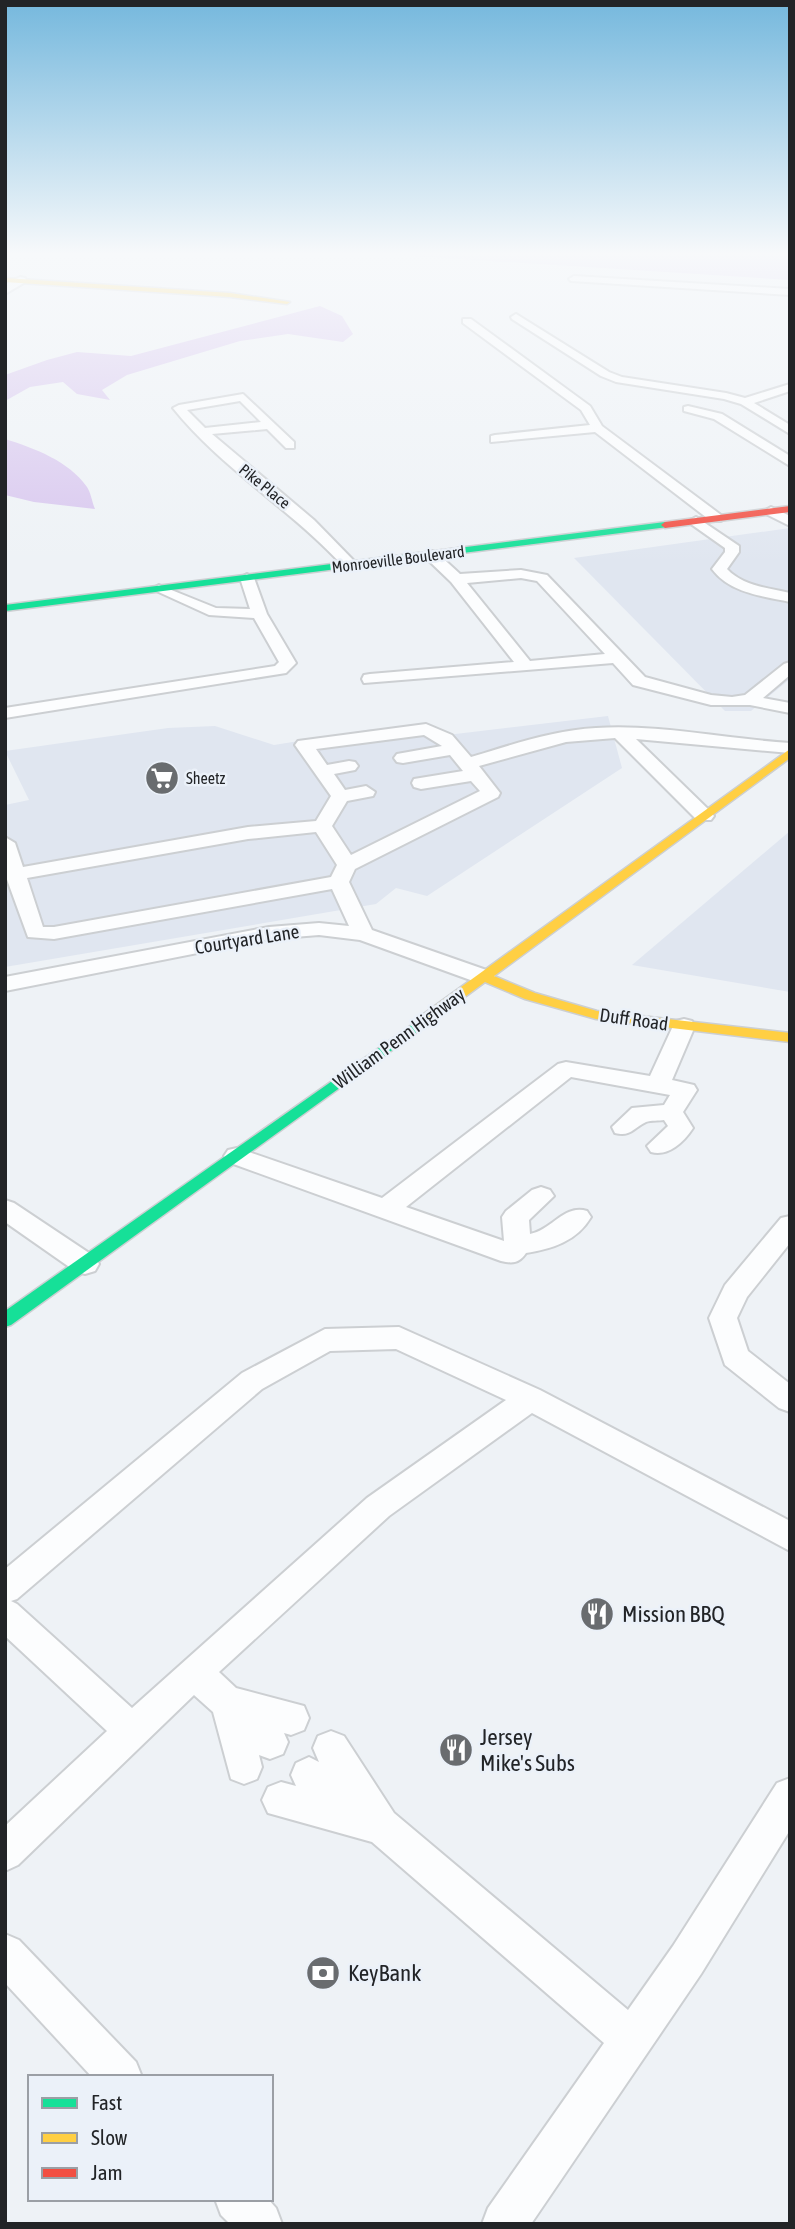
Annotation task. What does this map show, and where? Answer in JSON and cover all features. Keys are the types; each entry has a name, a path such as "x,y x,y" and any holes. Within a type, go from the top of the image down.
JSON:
{"main road":[{"name":"Monroeville Boulevard","path":"5,608 790,509"},
{"name":"William Penn Highway","path":"5,1320 484,977 790,750"},
{"name":"Duff Road","path":"484,977 530,996 575,1010 625,1019 790,1038"}],"lane":[{"path":"515,356 586,408 597,428 716,518"},
{"path":"577,356 605,374 637,383 694,389 745,402 790,430"},
{"path":"745,402 790,387"},
{"name":"Pike Place","path":"270,425 243,397 178,408 200,432 324,534 350,565"},
{"path":"688,409 718,416 790,462"},
{"path":"200,432 270,425 289,445"},
{"path":"495,439 597,428"},
{"path":"771,511 790,522"},
{"path":"696,521 732,546 732,552 719,569 725,577 744,586 790,598"},
{"path":"431,555 456,579 524,664"},
{"path":"456,579 521,574 542,578 639,681 711,700 750,700 790,708"},
{"path":"5,713 280,670 288,663 259,614 247,578"},
{"path":"159,589 214,612 259,614"},
{"path":"370,680 524,664 617,658"},
{"path":"750,700 790,667"},
{"path":"5,843 35,933 54,933 133,919 179,902 343,874 491,793 446,739 426,729 304,745 340,796"},
{"path":"421,783 471,770 513,751 593,733 620,733 790,750"},
{"path":"620,733 704,816"},
{"path":"402,758 454,749"},
{"path":"323,772 349,766"},
{"path":"340,796 366,792"},
{"path":"15,874 99,868 322,826 340,796"},
{"path":"322,826 343,874 363,934"},
{"path":"114,904 133,919 153,955"},
{"name":"Courtyard Lane","path":"5,984 293,930 319,929 363,934 484,977"},
{"path":"659,1083 684,1026"},
{"path":"384,1210 566,1069 659,1083 685,1090 671,1112"},
{"path":"624,1127 641,1114 671,1112"},
{"path":"660,1146 681,1128 671,1112"},
{"path":"237,1156 510,1254 518,1245 550,1240 578,1217"},
{"path":"518,1245 515,1217 541,1196"},
{"path":"5,1209 85,1264"},
{"path":"787,1396 735,1357 723,1318 735,1292 790,1225"},
{"path":"5,1589 252,1381 325,1340 399,1338 530,1398 790,1537"},
{"path":"5,1852 194,1672 379,1507 530,1398"},
{"path":"5,1614 132,1731"},
{"path":"194,1672 228,1702 280,1730"},
{"path":"228,1702 244,1766"},
{"path":"320,1761 386,1830 632,2040"},
{"path":"504,2224 687,1960 790,1796"},
{"path":"281,1800 386,1830"},
{"path":"5,1954 119,2075"},
{"path":"239,2201 260,2224"}],"shaded area":[{"path":"62,356 190,356 127,375 102,390 110,400 77,394 63,382 30,387 5,401 5,375"},
{"path":"5,439 39,451 71,470 87,487 95,509 34,502 5,495"},
{"path":"790,528 790,679 751,711 725,711 574,558"},
{"path":"608,716 622,768 427,896 396,888 376,904 5,967 5,805 29,800 5,751 168,728 215,726 274,745 373,729 447,735"},
{"path":"790,831 790,992 632,965"}],"traffic: fast":[{"path":"5,608 665,525"},
{"path":"5,1320 426,1019"}],"traffic: slow":[{"path":"426,1019 790,752"},
{"path":"484,977 530,996 596,1015 790,1038"}],"traffic: jam":[{"path":"665,525 790,509"}],"place":[{"name":"Sheetz","path":"162,778"},
{"name":"Mission BBQ","path":"597,1614"},
{"name":"Jersey Mike's Subs","path":"456,1750"},
{"name":"KeyBank","path":"323,1973"}]}
